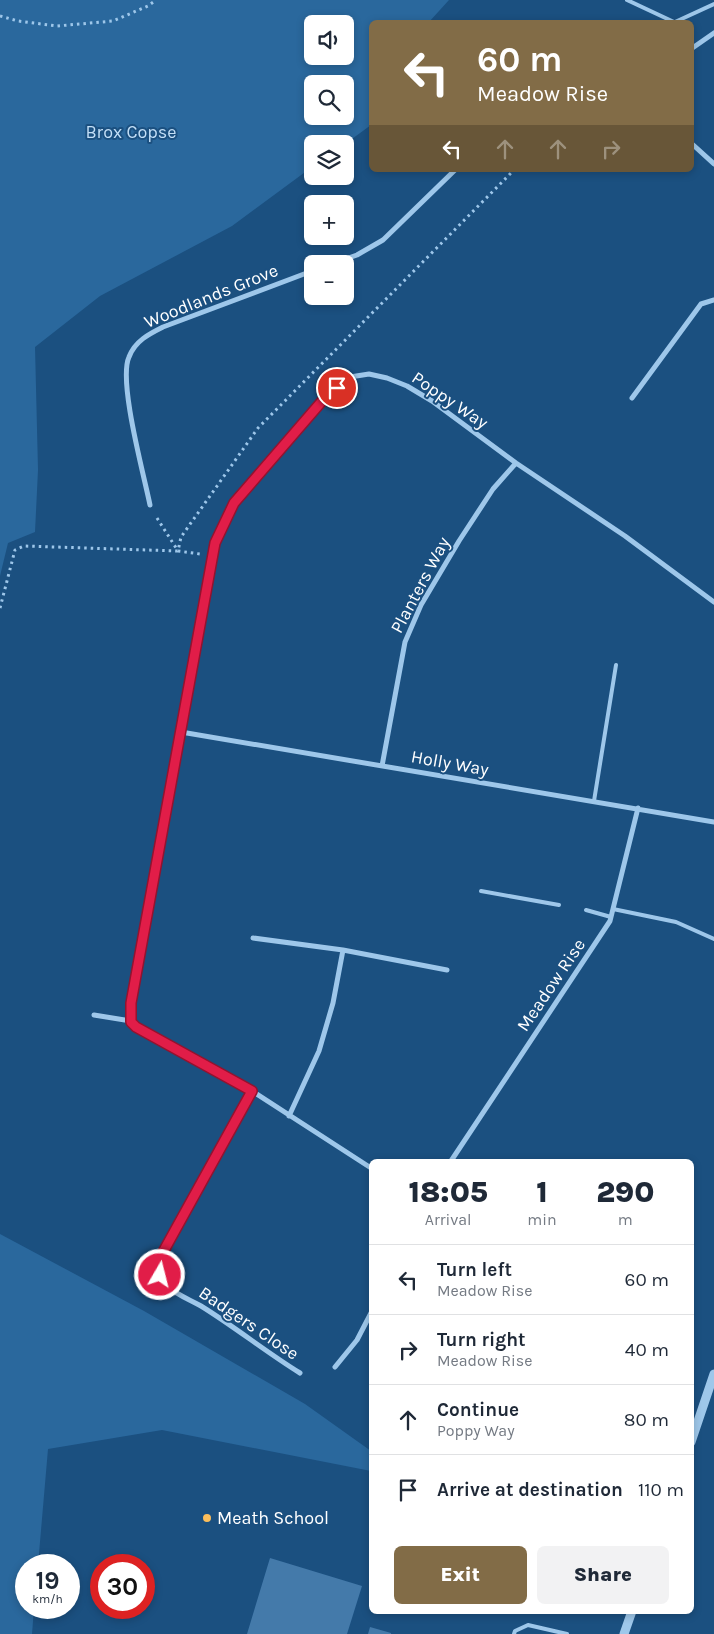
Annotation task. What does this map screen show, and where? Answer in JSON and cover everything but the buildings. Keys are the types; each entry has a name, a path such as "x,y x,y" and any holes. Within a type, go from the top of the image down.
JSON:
{"street":[{"path":"694,47 714,32"},
{"path":"694,146 714,164"},
{"path":"354,255 383,240 453,172"},
{"name":"Woodlands Grove","path":"150,505 126,384 128,359 134,348 144,337 162,327 304,274"},
{"path":"632,398 701,304 714,300"},
{"name":"Poppy Way","path":"181,732 215,543 234,503 323,400 350,376 369,374 387,378 407,386 432,400 516,463 625,536 714,602"},
{"name":"Planters Way","path":"382,766 405,642 422,605 459,541 493,489 516,463"},
{"path":"131,1022 131,1003 181,732"},
{"name":"Holly Way","path":"181,732 714,822"},
{"name":"Meadow Rise","path":"452,1159 610,921 638,808"},
{"path":"253,938 343,950 448,970"},
{"path":"289,1116 319,1051 333,1003 343,950"},
{"path":"94,1015 131,1022 136,1027 252,1091 369,1167"},
{"name":"Badgers Close","path":"252,1091 162,1254 160,1275 169,1288 201,1306 269,1354 300,1373"},
{"path":"335,1367 357,1340 369,1317"},
{"path":"694,1433 714,1374"},
{"path":"624,1634 631,1614"}],"lane":[{"path":"627,0 671,20"},
{"path":"679,20 714,4"},
{"path":"594,801 616,665"},
{"path":"481,890 559,905"},
{"path":"613,909 676,922 714,940"},
{"path":"586,910 611,917"},
{"path":"514,1634 528,1625 567,1634"}],"path":[{"path":"0,16 18,21 57,26 75,25 113,21 148,6 156,0"},
{"path":"178,551 181,537 258,428 512,172"},
{"path":"150,505 178,551"},
{"path":"0,608 15,550 24,546 178,551 213,555"}],"green space":[{"name":"Brox Copse","path":"0,0 449,0 431,20 369,20 369,126 354,137 354,135 304,135 304,173 232,226 100,296 35,347 38,470 35,532 8,543 0,576"},
{"path":"0,1234 144,1311 305,1404 369,1450 369,1471 162,1430 48,1449 39,1554 15,1554 15,1619 33,1619 32,1634 0,1634"}],"place":[{"name":"Meath School","path":"207,1518"}],"route":[{"path":"160,1275 162,1254 252,1091 136,1027 131,1022 131,1003 215,543 234,503 323,400 337,388"}]}
